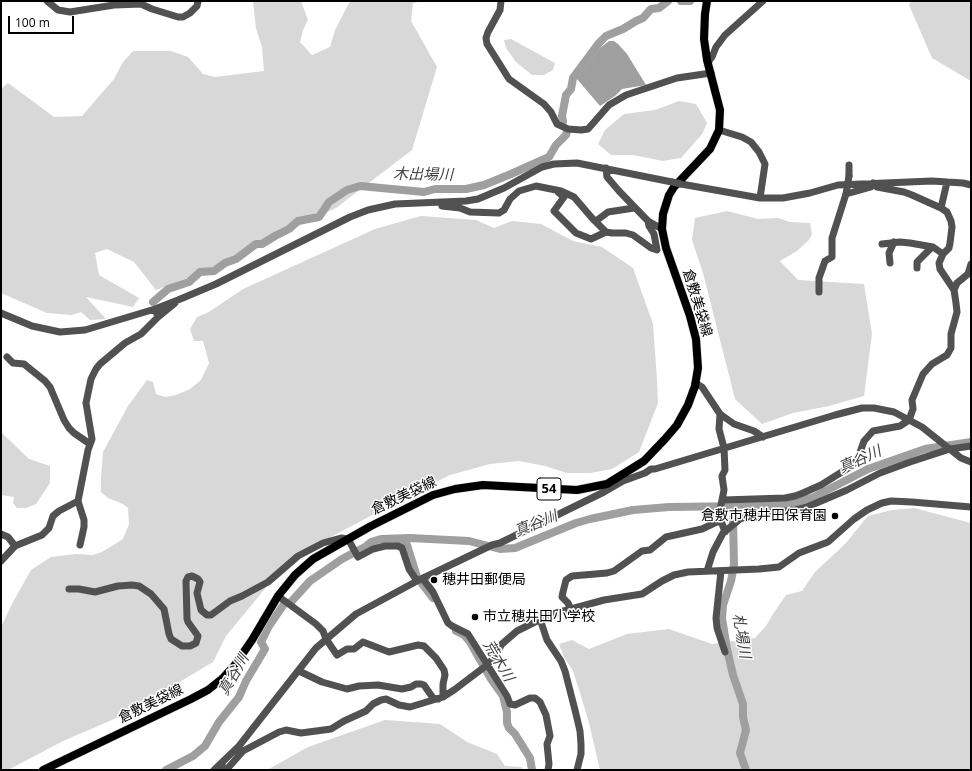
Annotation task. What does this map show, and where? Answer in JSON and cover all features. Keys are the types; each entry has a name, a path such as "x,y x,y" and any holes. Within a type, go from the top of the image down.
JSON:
{"main road":[{"name":"倉敷美袋線","path":"43,770 191,700 208,690 223,678 234,666 295,575 313,559 350,541 433,495 455,489 483,485 577,490 607,484 644,461 665,439 677,425 688,405 698,368 696,339 690,316 666,248 662,229 663,214 669,194 710,149 719,130 720,110 707,60 704,39 707,1"}],"street":[{"path":"47,1 58,10 70,12 114,4 141,4 178,17 183,17 190,13 197,6 198,1"},
{"path":"501,1 500,10 486,38 487,44 509,79 544,104 551,112 557,124 568,129 588,129 609,106 626,95 677,78 711,73"},
{"path":"707,60 709,61 712,57 716,47 725,35 763,1"},
{"path":"719,130 742,137 751,142 760,152 765,164 760,198"},
{"path":"1,313 32,326 60,332 85,330 155,309 216,284 350,217 379,207 409,203 466,201 478,199 504,188 542,167 554,164 577,163 760,198 783,198 810,193 838,185 947,182 971,185"},
{"path":"820,292 819,278 824,261 832,257 832,238 846,194 849,165"},
{"path":"606,168 607,177 610,182 648,221 662,229"},
{"path":"941,208 947,182"},
{"path":"846,194 871,186 874,183"},
{"path":"723,500 785,498 795,496 821,485 853,465 858,458 864,440 872,431 900,426 909,420 913,409 912,400 923,374 932,364 947,355 951,348 951,334 957,312 954,290 940,269 939,264 943,254 949,248 952,227 951,221 946,212 941,208 904,192 877,187 874,183"},
{"path":"409,203 449,206 470,212 499,213 504,210 510,199 519,191 536,186 574,197 606,232"},
{"path":"557,191 564,197 554,211 576,233 591,239 606,232 626,233 633,235 650,248 657,250 654,234 648,221"},
{"path":"596,221 608,212 634,208"},
{"path":"882,244 894,242 910,243 932,247 943,254"},
{"path":"890,263 889,253 894,242"},
{"path":"917,268 917,262 932,247"},
{"path":"954,290 957,283 968,274 971,264"},
{"path":"80,545 84,520 78,502 92,438 86,403 96,369 125,343 141,334 178,300"},
{"path":"155,309 158,318"},
{"path":"7,357 13,362 24,364 45,381 50,387 69,428 90,444"},
{"path":"695,383 702,387 720,414 734,424 754,431 763,437"},
{"path":"217,768 239,746 316,648 356,614 485,548 507,540 623,482 645,474 651,469 862,408 874,408 894,412 922,427 961,458 971,462"},
{"path":"720,414 719,429 724,448 725,470 722,476 724,490 719,515 725,532"},
{"path":"707,571 713,552 725,532 740,519 755,514 795,510 807,507 847,490 880,473 949,448 971,446"},
{"path":"644,461 651,469"},
{"path":"217,768 228,768 243,751 279,732 286,730 301,733 331,728 344,720 366,711 373,704 381,700 410,707 441,698 454,690 493,659 502,644 517,631 548,615 604,600 642,594 674,575 707,571 779,567 799,553 828,542 854,519 867,510 882,503 891,501 971,507"},
{"path":"1,561 15,546 42,535 49,528 53,516 59,511 78,502"},
{"path":"571,610 568,602 562,597 562,592 566,580 572,576 607,573 642,551 650,550 666,536 702,529 721,520"},
{"path":"1,534 8,537 15,546"},
{"path":"69,590 79,589 95,592 118,586 139,586 151,594 164,609 171,639 182,646 190,646 196,642 198,636 188,622 187,618 186,584 188,577 192,576 198,579 199,587 197,593 201,610 207,615 211,615 230,601 268,582 298,556 323,543 341,538 350,541 358,557 386,546 398,546 402,548 409,569 433,592 448,623 468,634 485,666 507,696 510,704 515,705 530,698 535,698 542,707 546,714 550,736 547,744 549,759 548,770"},
{"path":"721,571 716,628 725,652"},
{"path":"280,598 316,624 323,631 326,639 337,654 347,649 354,649 363,642 389,652 418,645 424,646 436,658 444,670 445,675 441,698"},
{"path":"540,619 547,640 561,661 565,671 575,710 580,731 581,754 577,770"},
{"path":"299,671 322,682 347,689 359,686 378,685 402,689 411,688 416,684 421,684 433,698 441,698"}],"shaded area":[{"path":"253,1 301,1 308,20 303,30 300,42 312,55 330,47 335,30 349,3 353,1 426,1 413,3 411,21 437,67 412,150 336,208 200,273 156,290 134,262 107,249 95,253 99,275 139,298 133,307 86,297 106,319 90,320 81,312 71,315 47,313 1,293 1,89 8,83 54,117 82,116 114,79 123,62 133,51 171,51 188,57 203,74 215,77 264,71 262,47 256,28"},
{"path":"911,1 971,1 971,81 932,58 909,5"},
{"path":"511,39 555,63 553,70 544,75 532,75 516,62 506,48 504,40"},
{"path":"609,41 614,41 627,54 646,85 622,89 615,96 600,106 577,79 600,48"},
{"path":"679,101 696,104 707,123 702,134 681,158 663,161 633,155 611,155 598,144 605,130 624,114 655,110"},
{"path":"727,211 758,219 778,218 790,222 810,223 812,234 809,240 797,251 780,261 798,280 864,284 872,334 864,396 829,406 793,413 762,424 735,399 703,273 692,240 695,218"},
{"path":"421,216 476,220 494,228 512,221 541,224 573,241 602,247 633,268 653,324 658,403 639,452 612,469 590,473 567,473 545,466 519,461 490,464 450,475 329,538 286,563 226,636 213,662 126,714 63,741 8,770 1,770 1,627 31,570 51,557 76,554 93,555 102,552 123,539 129,524 128,508 123,504 108,498 101,492 103,452 128,406 147,380 153,382 156,394 165,397 176,395 190,389 201,380 209,363 203,341 194,341 190,329 197,317 209,312 243,289 375,229"},
{"path":"1,432 29,459 50,466 50,483 36,504 26,508 17,508 13,503 14,497 1,495"},
{"path":"914,508 971,523 971,770 600,770 589,723 573,671 564,657 559,644 572,640 589,649 627,634 669,629 712,644 755,638 766,626 786,595 802,591 815,572 845,544 868,516 892,510"},
{"path":"385,720 440,724 467,742 497,754 505,766 522,767 523,770 267,770 308,747"}],"waterway":[{"name":"木出場川","path":"563,121 562,116 566,95 571,89 573,78 599,43 606,36 643,18 651,9 659,8 668,1"},
{"name":"木出場川","path":"681,1 690,1"},
{"name":"木出場川","path":"153,302 168,289 189,282 200,272 214,271 225,263 236,259 256,244 262,244 289,229 298,221 319,217 329,202 347,190 360,186 424,192 435,189 466,189 484,185 549,157 556,145 566,135 567,131"},
{"name":"真谷川","path":"166,770 193,756 205,746 219,722 239,697 246,681 265,649 261,642 269,626 284,604 291,602 310,581 342,559 365,547 371,542 381,539 410,538 469,541 500,549 515,548 576,523 633,510 669,507 788,504 812,498 868,469 925,449 971,442"},
{"name":"札場川","path":"738,507 733,518 734,565 731,581 723,605 722,618 733,675 743,704 743,717 746,730 740,753 746,770"},
{"name":"荒木川","path":"396,539 407,545 417,577 433,598"},
{"name":"荒木川","path":"456,631 464,635 470,642 491,679 503,696 507,712 507,723 530,758 532,770"}],"place":[{"name":"倉敷市穂井田保育園","path":"835,516"},
{"name":"穂井田郵便局","path":"434,580"},
{"name":"市立穂井田小学校","path":"475,617"}]}
